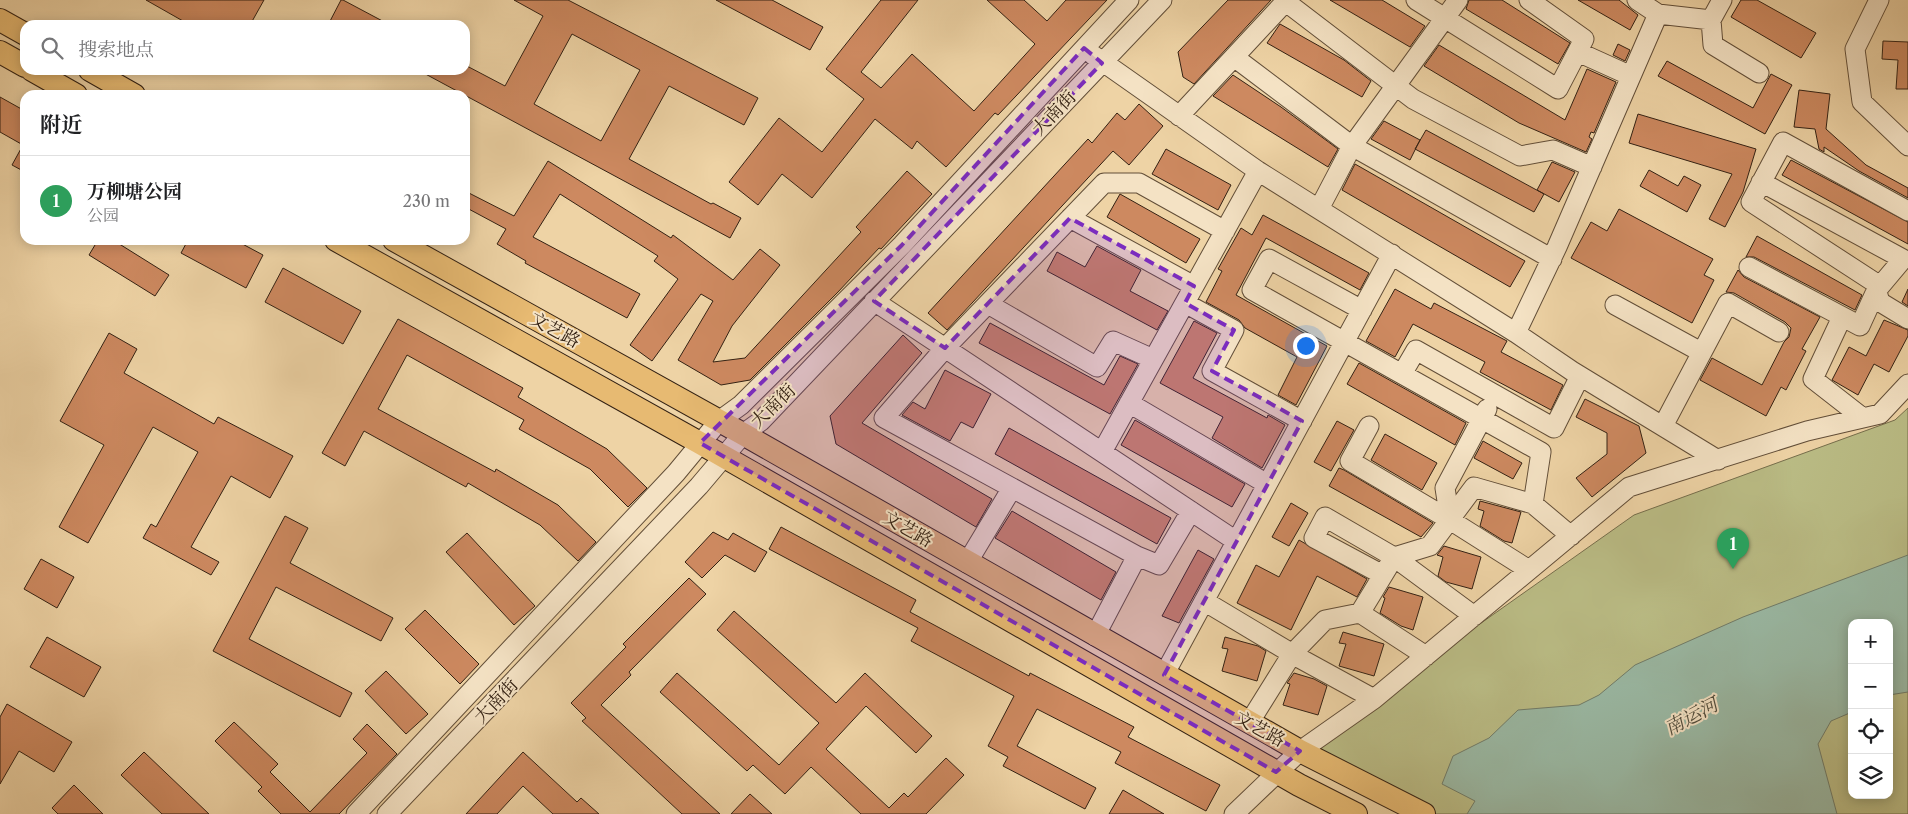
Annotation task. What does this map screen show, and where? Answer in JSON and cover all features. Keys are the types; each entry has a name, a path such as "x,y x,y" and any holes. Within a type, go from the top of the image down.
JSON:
{"main road":[{"path":"0,20 20,31"},
{"path":"0,52 20,63"},
{"path":"41,75 67,90"},
{"path":"99,75 125,90"},
{"name":"文艺路","path":"345,245 724,456 1276,772 1356,814"},
{"name":"文艺路","path":"403,245 743,434 1300,752 1424,814"}],"street":[{"name":"大南街","path":"356,814 676,473 719,421 741,404 902,245 1129,0"},
{"name":"大南街","path":"388,814 699,486 743,434 761,421 1162,0"},
{"path":"1416,0 1558,89 1584,39 1529,0"},
{"path":"1319,209 1352,146 1458,0"},
{"path":"1637,0 1658,14 1711,20"},
{"path":"1722,0 1711,20 1713,45 1759,73"},
{"path":"1879,0 1855,49 1862,102 1908,146"},
{"path":"1179,116 1287,1 1412,99 1520,156 1553,150 1592,166"},
{"path":"1516,333 1552,259 1658,14"},
{"path":"1084,48 1102,63 1258,171 1392,254 1580,376 1718,460"},
{"path":"1578,52 1631,76"},
{"path":"1234,57 1352,146 1552,259"},
{"path":"1908,211 1783,142 1751,202 1874,282 1880,302 1908,319"},
{"path":"1102,452 1258,171"},
{"path":"1749,267 1860,326 1876,291 1903,258 1761,182"},
{"path":"1191,511 1159,565 1137,556 884,418 945,348 1104,183 1139,183 1224,231"},
{"path":"1070,218 1194,286"},
{"path":"1164,675 1392,254"},
{"path":"1362,310 1269,258 1252,290 1541,452"},
{"path":"874,301 1236,541"},
{"path":"1184,303 1234,330 1212,371 1302,421"},
{"path":"1663,426 1728,303 1779,332"},
{"path":"988,304 1097,367 1113,341 1153,359"},
{"path":"1614,305 1701,352"},
{"path":"1842,317 1813,379 1863,418"},
{"path":"1402,374 1416,350 1554,428"},
{"path":"1533,504 1541,452 1580,376"},
{"path":"1234,814 1276,772 1300,752 1374,699 1629,487 1807,431 1880,414 1908,384"},
{"path":"1450,520 1445,488 1496,395"},
{"path":"1129,403 1267,484"},
{"path":"1369,426 1350,461 1450,520 1529,570"},
{"path":"1360,613 1394,557 1430,546 1474,487 1533,504 1571,536"},
{"path":"967,563 1012,488"},
{"path":"1383,575 1314,538 1325,517 1394,557 1474,616"},
{"path":"1095,636 1137,556"},
{"path":"1204,601 1292,654 1374,699"},
{"path":"1248,723 1292,654 1325,620 1360,613 1426,656"}],"highlighted area":[{"path":"1084,48 1102,63 874,301 945,348 1070,218 1194,286 1185,303 1234,330 1212,371 1302,421 1164,675 1300,751 1276,772 700,443 902,245"}],"green space":[{"path":"1908,408 1908,814 1432,814 1300,751 1634,515 1895,420"}],"water":[{"name":"南运河","path":"1908,555 1908,692 1893,694 1893,619 1848,619 1848,714 1831,721 1818,744 1837,814 1467,814 1475,801 1442,784 1453,756 1489,738 1518,710 1579,705 1599,695 1635,665 1743,617"}],"building":[{"path":"146,0 264,0 253,20 181,20"},
{"path":"341,0 343,0 381,20 331,20"},
{"path":"514,0 568,0 758,98 744,125 669,86 629,159 711,204 713,203 741,218 730,238 470,98 470,90 455,90 427,75 470,75 470,68 505,86 543,16","holes":["572,34 640,70 601,141 534,104"]},
{"path":"716,0 772,0 823,27 810,50"},
{"path":"881,0 918,0 861,72 881,88 912,54 974,111 1035,44 987,0 1024,0 1047,21 1066,0 1107,0 998,115 995,113 946,167 917,141 912,149 875,119 812,198 782,174 758,205 729,182 779,118 822,152 864,99 826,69"},
{"path":"1228,0 1271,0 1194,84 1183,77 1178,52"},
{"path":"1330,0 1382,0 1425,26 1410,47"},
{"path":"1469,0 1502,0 1570,43 1558,64 1466,9"},
{"path":"1578,0 1619,0 1638,15 1630,30"},
{"path":"1741,0 1757,0 1816,33 1801,58 1731,17"},
{"path":"1280,24 1344,60 1371,81 1362,97 1267,43"},
{"path":"1883,41 1908,42 1908,89 1896,89 1898,60 1882,59"},
{"path":"1618,44 1630,50 1625,61 1613,55"},
{"path":"1439,45 1565,120 1587,69 1616,82 1594,133 1591,132 1589,137 1592,139 1586,152 1519,123 1424,66"},
{"path":"1667,61 1753,108 1771,74 1792,85 1765,134 1658,76"},
{"path":"1233,75 1338,149 1328,167 1213,96"},
{"path":"1799,90 1830,94 1826,129 1866,165 1908,188 1908,198 1859,171 1824,147 1824,152 1819,149 1815,129 1794,127"},
{"path":"0,97 20,108 20,143 0,132"},
{"path":"1139,104 1163,126 1129,165 1113,151 947,330 928,313 1088,139 1092,143 1117,113 1125,120"},
{"path":"1638,114 1756,149 1743,192 1725,227 1709,219 1732,174 1629,143"},
{"path":"1384,121 1420,140 1410,160 1371,139"},
{"path":"1426,130 1544,194 1534,212 1415,149"},
{"path":"1166,149 1231,185 1218,210 1152,174"},
{"path":"20,150 20,169 12,165"},
{"path":"1791,160 1908,222 1908,244 1782,175"},
{"path":"548,161 671,238 673,235 733,280 760,249 780,265 732,326 713,362 745,358 861,232 856,227 907,171 932,194 881,249 879,248 750,380 721,385 678,360 713,301 701,294 652,361 630,345 678,279 654,261 658,256 560,194 533,237 640,294 627,318 525,263 526,261 497,244 506,229 470,210 470,194 514,216"},
{"path":"1552,162 1575,172 1559,202 1537,190"},
{"path":"1355,164 1525,261 1510,287 1342,190"},
{"path":"1649,170 1678,186 1684,176 1701,185 1687,212 1640,186"},
{"path":"1120,194 1200,239 1186,263 1107,217"},
{"path":"1619,209 1713,259 1704,275 1714,280 1692,323 1571,258 1591,222 1607,231"},
{"path":"1263,215 1369,273 1360,290 1266,238 1236,295 1327,346 1296,405 1278,395 1297,357 1245,328 1239,320 1206,302 1222,271 1218,269 1241,228 1252,235"},
{"path":"1757,236 1862,295 1855,310 1754,257 1746,257"},
{"path":"95,245 121,245 169,275 155,296 89,255"},
{"path":"185,245 244,245 263,255 246,288 181,253"},
{"path":"1097,246 1141,270 1130,291 1168,311 1157,330 1047,271 1057,252 1085,267"},
{"path":"283,268 361,311 343,344 265,302"},
{"path":"1738,270 1744,277 1820,317 1802,349 1806,351 1786,390 1781,387 1766,416 1700,380 1712,358 1762,385 1784,342 1789,337 1791,328 1785,322 1734,293 1726,292"},
{"path":"1395,289 1431,309 1434,303 1507,341 1501,352 1563,385 1551,410 1480,372 1485,362 1413,324 1395,357 1366,341"},
{"path":"1908,289 1908,306 1902,302"},
{"path":"398,319 523,388 518,397 607,449 647,488 628,507 590,469 519,429 524,420 407,355 378,409 495,472 496,469 558,505 596,542 578,561 540,525 468,483 466,487 364,431 345,466 322,453"},
{"path":"1884,320 1908,330 1908,336 1889,372 1874,364 1858,395 1832,380 1849,347 1866,356"},
{"path":"1194,321 1217,333 1193,378 1267,418 1268,415 1285,425 1262,468 1212,438 1223,417 1160,383"},
{"path":"990,323 1104,385 1120,356 1138,364 1110,414 979,343"},
{"path":"109,333 137,349 124,373 214,424 218,417 293,456 270,498 231,476 191,547 219,562 211,575 143,538 151,524 156,527 198,452 153,427 88,543 59,527 104,445 60,421"},
{"path":"903,335 922,353 862,423 992,499 976,527 836,444 830,416"},
{"path":"1359,363 1466,423 1455,445 1347,384"},
{"path":"945,370 991,394 973,428 961,422 950,441 902,415 913,402 925,409"},
{"path":"1585,399 1639,426 1646,453 1592,497 1576,478 1607,454 1607,433 1576,417"},
{"path":"1135,420 1245,484 1232,507 1121,445"},
{"path":"1337,421 1354,430 1331,471 1314,462"},
{"path":"1009,428 1171,518 1157,544 995,454"},
{"path":"1385,434 1437,463 1422,490 1371,460"},
{"path":"1483,441 1522,463 1513,479 1474,458"},
{"path":"1339,468 1433,523 1421,537 1329,486"},
{"path":"1480,501 1521,512 1512,543 1504,541 1480,526 1484,511 1478,509"},
{"path":"1291,503 1308,513 1289,546 1272,537"},
{"path":"1012,511 1116,572 1101,600 995,538"},
{"path":"285,516 308,528 290,563 393,618 381,641 276,587 249,639 352,693 340,717 213,651"},
{"path":"781,527 916,600 910,612 1029,676 1030,673 1134,727 1128,737 1220,785 1206,811 1115,763 1121,752 1037,709 1017,746 1096,788 1085,809 1003,766 1008,757 988,746 1014,696 911,641 918,628 769,549"},
{"path":"713,532 728,540 733,533 767,552 755,572 725,555 702,578 685,562"},
{"path":"467,533 535,606 514,625 446,552"},
{"path":"1299,540 1367,579 1357,597 1317,576 1291,630 1237,603 1256,565 1279,577"},
{"path":"1444,546 1481,557 1472,589 1446,582 1438,576 1443,557 1437,555"},
{"path":"1198,550 1214,559 1179,623 1162,616"},
{"path":"41,559 74,577 57,608 24,589"},
{"path":"689,578 706,594 629,672 631,675 601,705 720,814 682,814 582,721 586,718 571,703 626,647 623,644"},
{"path":"1389,587 1423,597 1413,630 1401,626 1380,613 1385,598 1383,597"},
{"path":"425,610 479,664 460,684 405,629"},
{"path":"734,611 836,703 865,673 932,736 916,753 866,706 826,749 889,808 904,793 908,797 946,758 964,775 926,814 861,814 811,767 785,794 753,765 747,771 660,692 677,673 779,765 819,723 717,630"},
{"path":"1343,632 1384,644 1374,676 1339,666 1346,644 1339,643"},
{"path":"47,637 101,667 84,697 30,667"},
{"path":"1225,637 1258,646 1266,651 1257,681 1222,671 1228,649 1222,648"},
{"path":"386,671 428,714 406,734 365,691"},
{"path":"1294,673 1314,679 1327,686 1318,715 1283,705 1290,684 1287,683"},
{"path":"7,704 72,742 54,772 19,751 0,784 0,717"},
{"path":"234,722 278,764 270,772 310,812 367,753 353,739 367,724 397,754 339,814 281,814 258,791 262,787 215,741"},
{"path":"144,752 209,814 162,814 121,775"},
{"path":"523,752 577,802 581,798 599,814 553,814 523,786 497,814 466,814"},
{"path":"74,785 103,814 58,814 52,808"},
{"path":"1123,790 1164,814 1109,814"},
{"path":"750,794 772,814 731,814"}],"place":[{"name":"万柳塘公园","path":"1733,569"}]}
